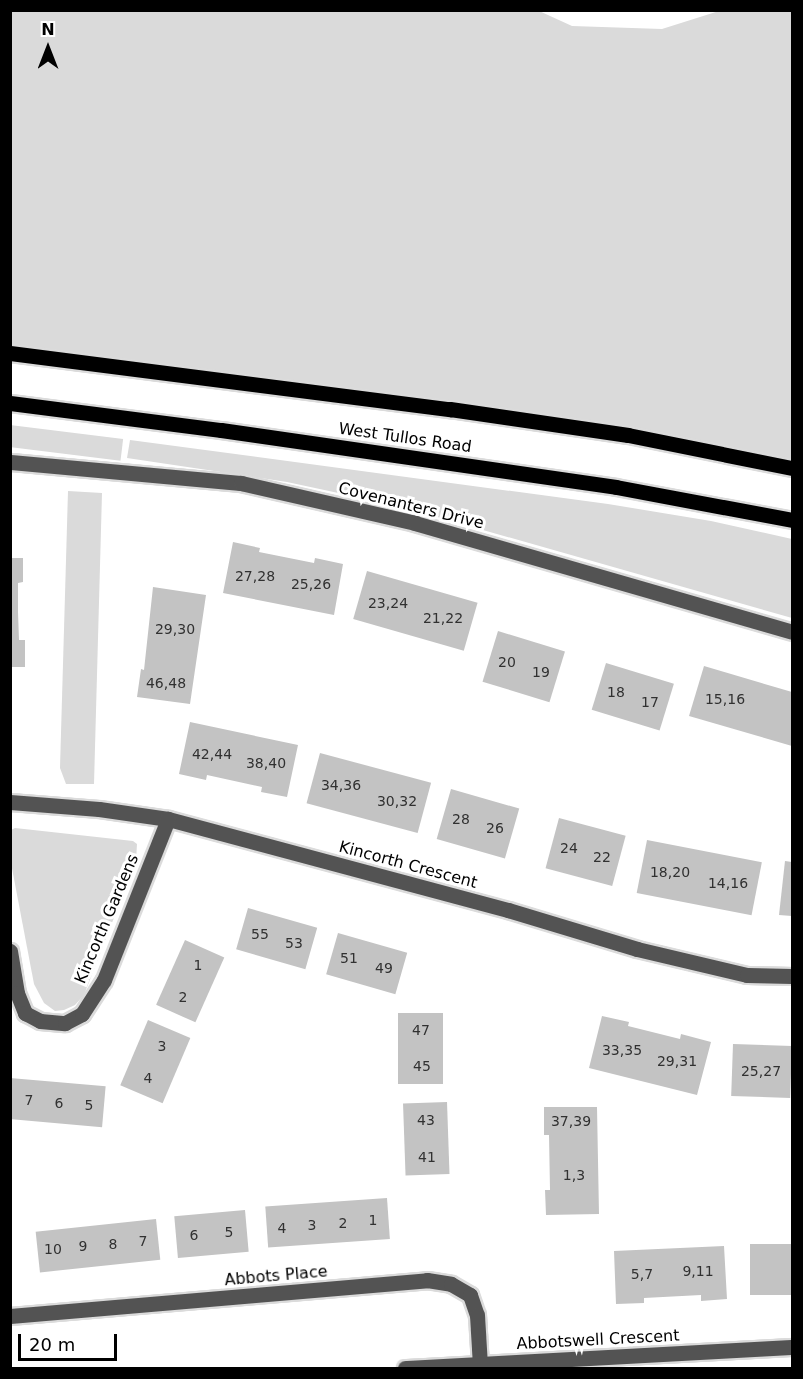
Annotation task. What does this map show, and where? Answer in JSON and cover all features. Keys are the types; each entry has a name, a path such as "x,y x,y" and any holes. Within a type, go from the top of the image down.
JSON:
{"main road":[{"name":"West Tullos Road","path":"10,353 309,390 616,433 792,468"},
{"name":"West Tullos Road","path":"10,404 221,430 616,487 792,520"}],"street":[{"name":"Covenanters Drive","path":"10,462 241,483 415,524 792,632"},
{"name":"Kincorth Crescent","path":"10,802 99,809 168,819 508,910 637,949 747,975 792,976"},
{"name":"Kincorth Gardens","path":"10,951 17,993 25,1013 40,1021 65,1023 82,1014 104,980 168,819"},
{"name":"Abbots Place","path":"10,1316 427,1280 451,1284 470,1295 477,1315 480,1365"},
{"name":"Abbotswell Crescent","path":"405,1368 633,1362 792,1347"}],"shaded area":[{"path":"537,10 572,26 662,29 719,11 792,11 792,468 703,451 11,353 11,11"},
{"path":"10,425 123,439 120,461 10,447"},
{"path":"130,440 608,504 711,521 792,539 792,618 399,506 287,482 127,458"},
{"path":"68,491 102,493 94,784 66,784 60,768"},
{"path":"15,828 133,841 137,844 136,861 84,995 75,1005 64,1010 55,1011 44,1003 34,984 11,863 11,830"}],"building":[{"path":"233,542 260,548 259,552 314,563 315,558 343,564 334,615 223,593"},
{"path":"10,558 23,558 23,582 18,583 18,612 19,640 25,640 25,667 10,667"},
{"path":"367,571 478,603 464,651 353,619"},
{"path":"153,587 206,595 190,704 137,697 141,669 144,670"},
{"path":"498,631 565,651 549,702 483,682"},
{"path":"606,663 674,684 660,731 592,710"},
{"path":"704,666 792,692 792,746 689,716"},
{"path":"190,722 298,745 287,797 261,792 262,787 207,775 206,780 179,774"},
{"path":"320,753 431,783 418,833 307,803"},
{"path":"451,789 519,809 505,859 437,839"},
{"path":"559,818 626,836 612,886 546,868"},
{"path":"647,840 762,862 752,915 637,893"},
{"path":"785,861 792,862 792,916 779,915"},
{"path":"248,908 317,928 305,969 236,949"},
{"path":"338,933 407,953 395,994 326,974"},
{"path":"185,940 224,957 195,1022 156,1005"},
{"path":"398,1013 443,1013 443,1084 398,1084"},
{"path":"602,1016 629,1022 628,1026 680,1039 681,1034 711,1042 697,1095 589,1068"},
{"path":"148,1020 190,1038 163,1103 120,1085"},
{"path":"733,1044 792,1046 790,1098 731,1096"},
{"path":"10,1078 106,1086 102,1127 10,1119"},
{"path":"447,1102 450,1174 406,1175 403,1104"},
{"path":"544,1107 597,1107 599,1214 546,1215 545,1190 550,1190 549,1135 544,1135"},
{"path":"387,1198 390,1239 268,1247 265,1207"},
{"path":"245,1210 249,1252 178,1258 174,1216"},
{"path":"156,1219 160,1260 40,1272 36,1232"},
{"path":"750,1244 792,1244 792,1295 750,1295"},
{"path":"724,1246 727,1299 701,1301 701,1295 644,1298 644,1303 616,1304 614,1251"}]}
